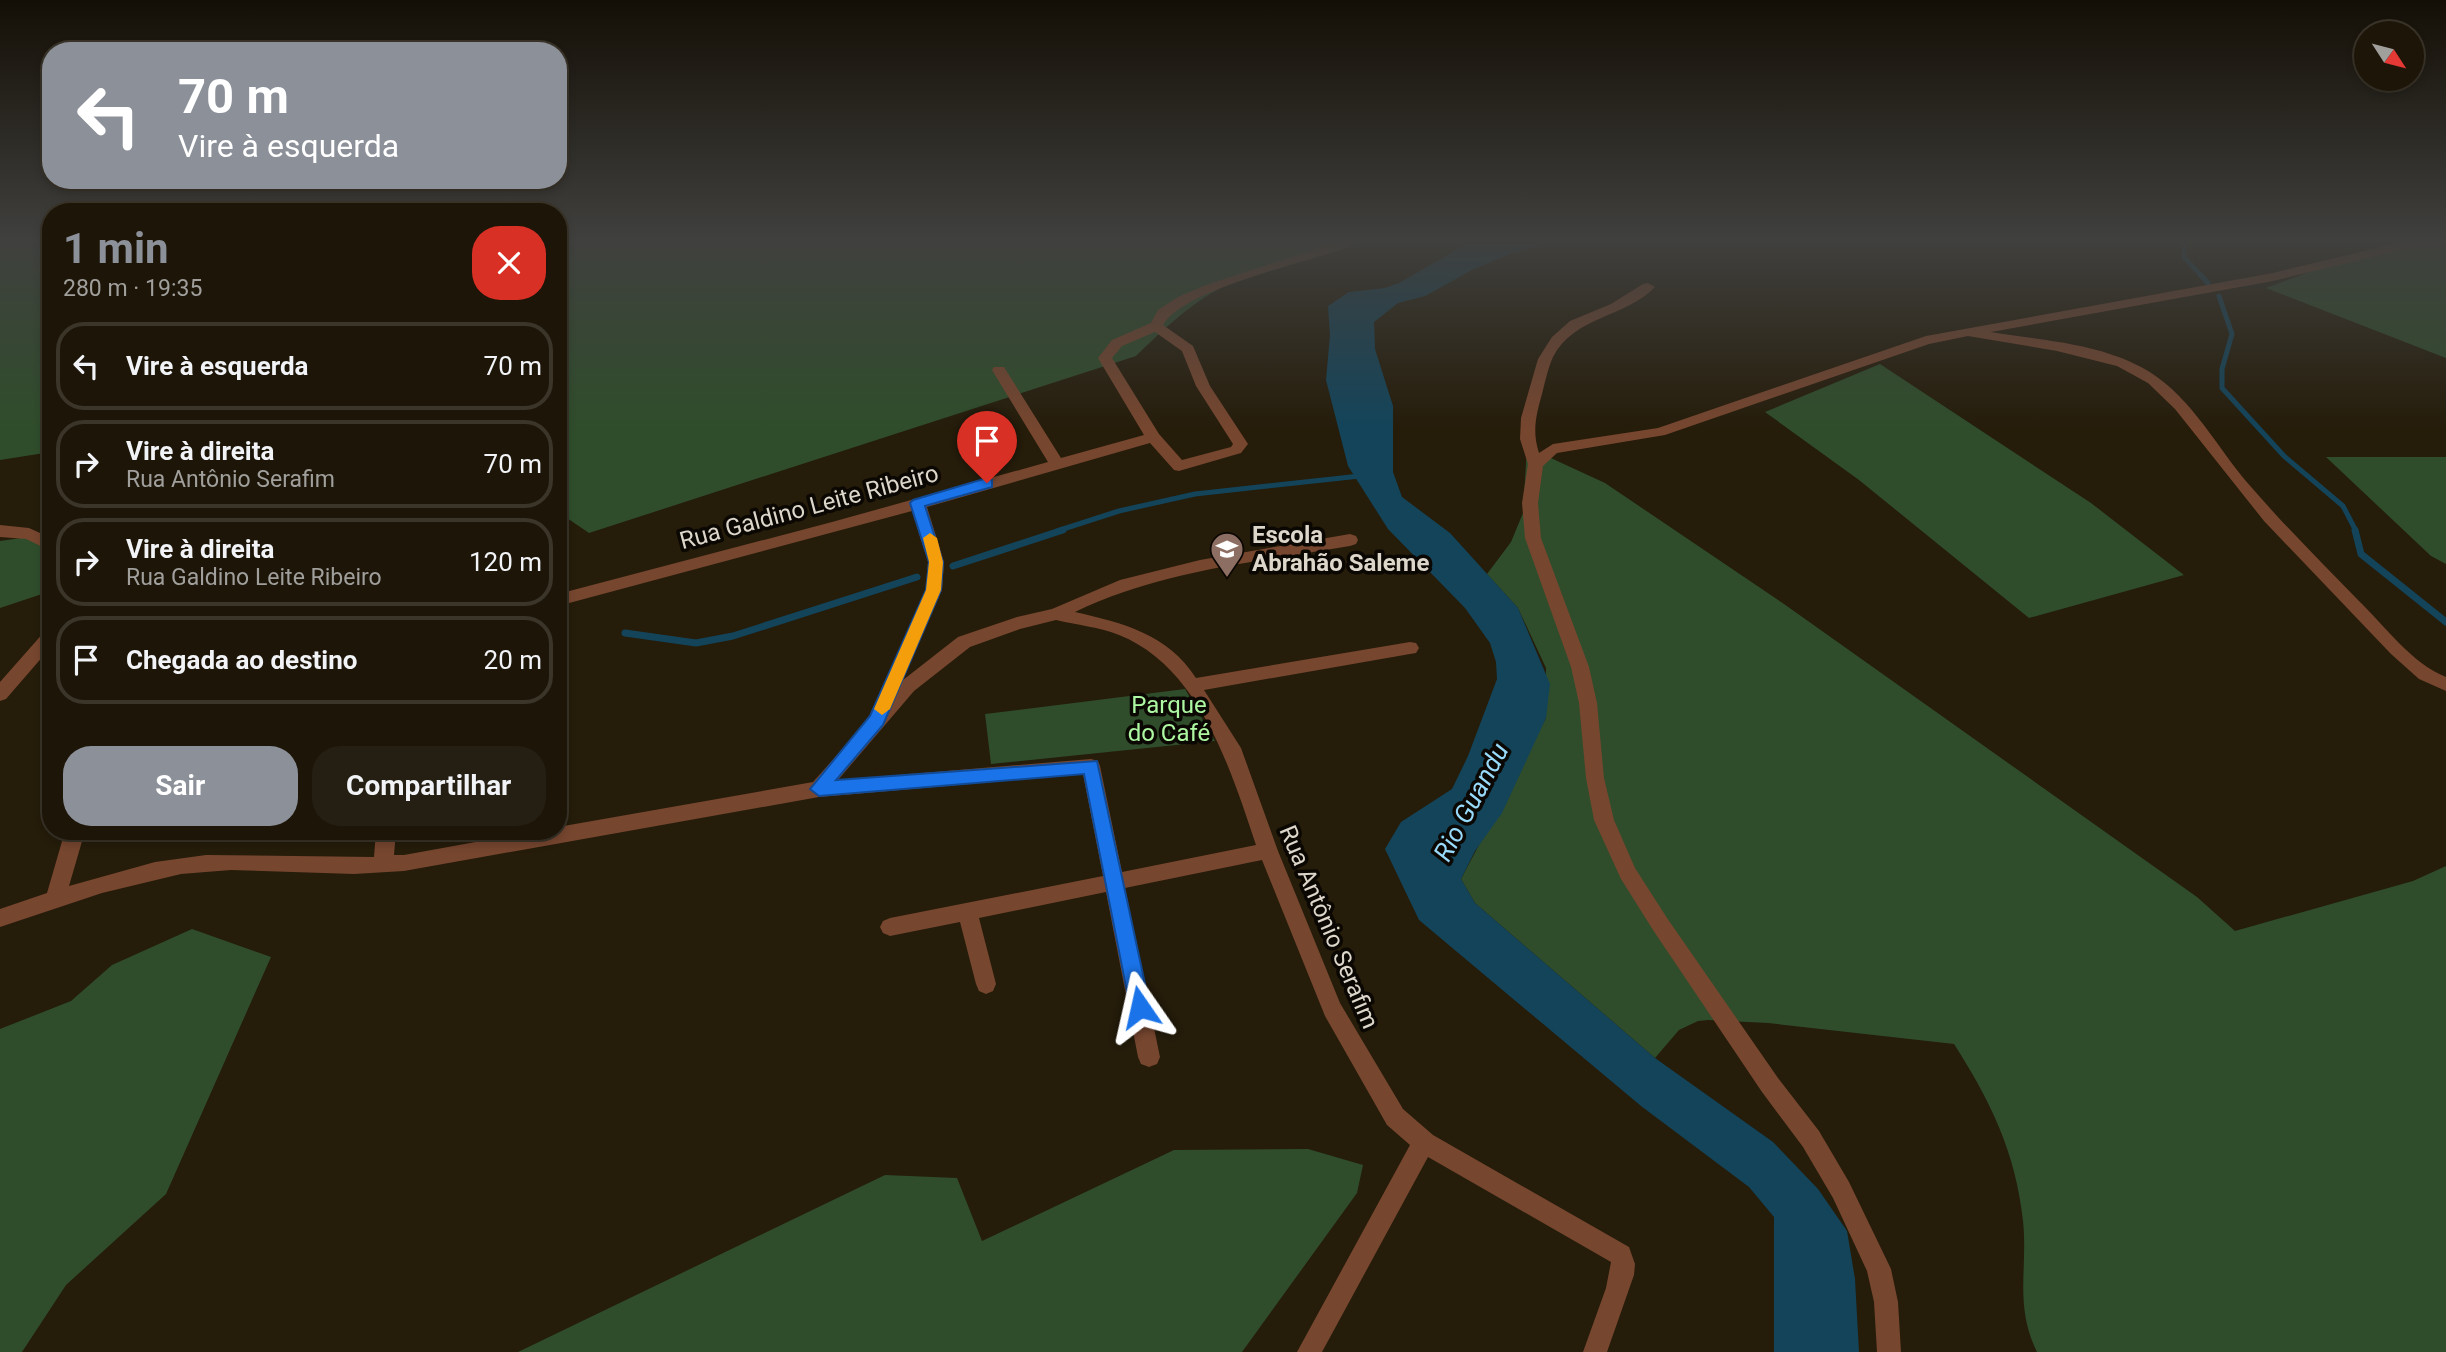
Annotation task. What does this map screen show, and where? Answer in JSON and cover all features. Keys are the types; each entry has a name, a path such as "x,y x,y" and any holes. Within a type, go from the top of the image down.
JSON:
{"street":[{"path":"1156,326 1188,349 1203,386 1241,444 1232,452 1175,465 1153,437 1105,358 1117,343 1156,326 1161,314 1176,302"},
{"path":"1624,302 1575,324 1557,340 1545,359 1535,385 1527,439 1536,464 1530,503 1533,538 1580,667 1588,703 1595,778 1604,820 1628,873 1654,914 1770,1085 1811,1139 1841,1190 1879,1269 1886,1302 1889,1352"},
{"path":"1536,464 1553,449 1660,432 1896,348 1964,332 2134,302"},
{"path":"1964,332 2103,358 2144,374 2196,423 2236,478 2294,544 2406,658 2428,675 2446,684"},
{"path":"999,370 1056,463"},
{"name":"Rua Galdino Leite Ribeiro","path":"567,598 1153,437"},
{"name":"Rua Antônio Serafim","path":"877,720 934,590 936,562 918,503"},
{"path":"0,531 29,534 42,540"},
{"name":"Rua Antônio Serafim","path":"819,789 908,686 964,642 1017,623 1056,614 1112,587 1148,577 1350,540"},
{"name":"Rua Antônio Serafim","path":"1056,614 1104,623 1140,636 1180,667 1194,685 1232,748 1268,850 1332,1009 1395,1117 1425,1143 1550,1217 1595,1238 1616,1252 1624,1262 1595,1352"},
{"path":"0,694 42,645"},
{"path":"1194,685 1410,648"},
{"path":"567,832 819,789 1091,766 1149,1057"},
{"path":"54,902 72,840"},
{"path":"383,865 385,840"},
{"path":"0,918 166,870 239,861 383,865 519,840"},
{"path":"890,927 1268,850"},
{"path":"967,911 986,984"},
{"path":"1309,1352 1411,1162 1425,1143"}],"green space":[{"path":"0,302 42,302 42,453 0,460"},
{"path":"567,302 1199,302 1136,356 589,533 567,518"},
{"path":"2302,302 2446,302 2446,358"},
{"path":"1880,364 2091,503 2184,575 2029,618 1859,480 1765,412"},
{"path":"1527,447 1605,483 1784,604 2197,897 2235,931 2413,881 2446,866 2446,1352 2037,1352 2026,1318 2023,1221 2020,1196 2008,1150 1990,1107 1954,1044 1768,1023 1708,1020 1698,1021 1679,1030 1655,1058 1475,903 1461,879 1546,718 1546,668 1518,608 1487,574 1511,542 1523,513"},
{"path":"2326,457 2446,457 2446,564 2431,556"},
{"path":"28,537 42,545 42,594 0,608 0,541"},
{"name":"Parque do Café","path":"1185,689 1215,741 991,764 985,714"},
{"path":"192,929 271,957 166,1194 66,1285 22,1352 0,1352 0,1029 71,1001 112,965"},
{"path":"1308,1149 1363,1165 1357,1193 1242,1352 518,1352 885,1175 957,1178 982,1241 1174,1150"}],"water":[{"name":"Rio Guandu","path":"1334,302 1401,302 1374,322 1375,349 1393,406 1393,472 1402,497 1450,533 1518,608 1550,684 1546,718 1502,813 1475,851 1461,879 1475,903 1655,1058 1773,1142 1818,1189 1847,1231 1855,1279 1859,1352 1774,1352 1774,1217 1749,1187 1641,1106 1419,920 1385,849 1401,822 1452,789 1468,756 1497,679 1496,662 1490,643 1465,608 1388,529 1348,466 1326,380 1330,335 1328,306"}],"waterway":[{"path":"2221,302 2232,334 2222,369 2222,388 2284,456 2343,506 2356,531"},
{"path":"1057,531 1119,511 1195,494 1360,476"},
{"path":"953,566 1063,530"},
{"path":"2355,530 2361,554 2446,622"},
{"path":"625,633 696,643 733,636 917,577"}],"slow traffic":[{"path":"882,709 934,590 936,562 930,538"}],"place":[{"name":"Escola Abrahão Saleme","path":"1227,579"}],"route":[{"path":"987,483 918,503 936,562 934,590 877,720 819,789 1091,766 1140,1007"}]}
